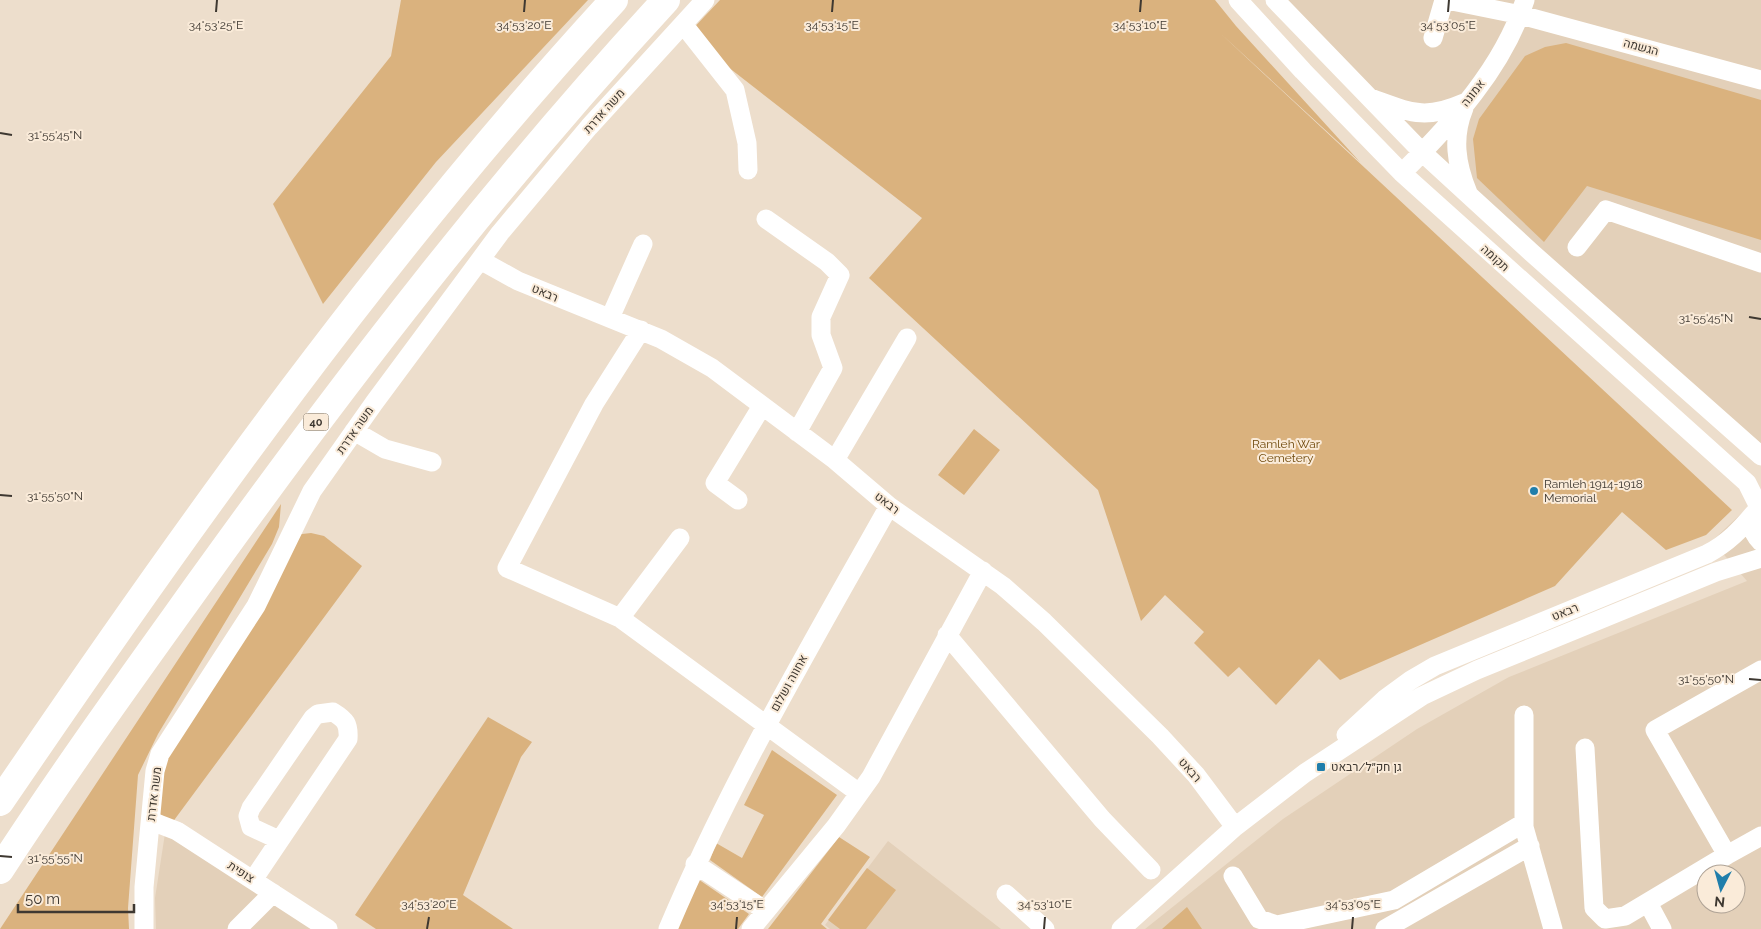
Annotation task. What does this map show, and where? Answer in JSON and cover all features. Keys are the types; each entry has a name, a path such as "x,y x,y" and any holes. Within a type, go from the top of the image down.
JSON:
{"highway":[{"path":"0,802 74,693 229,476 307,371 458,180 614,0"},
{"name":"40","path":"0,870 105,714 260,498 427,277 516,168 666,0"}],"street":[{"name":"משה אדרת","path":"144,929 144,887 155,771 160,754 256,606 312,491 480,260 589,127 705,0"},
{"name":"תקומה","path":"1238,0 1303,71 1402,173 1747,483 1758,507"},
{"path":"1275,0 1422,152 1761,456"},
{"path":"1434,38 1445,0"},
{"name":"הגשמה","path":"1445,0 1523,8 1761,80"},
{"name":"אמונה","path":"1402,173 1467,101 1495,63 1523,8"},
{"path":"682,24 735,90 747,143 748,170"},
{"path":"1369,98 1409,112 1426,114 1442,112 1467,101"},
{"path":"1467,101 1457,128 1456,157 1470,196"},
{"path":"1577,247 1606,210 1761,263"},
{"path":"766,219 827,262 840,275 821,317 821,334 833,368 797,432"},
{"path":"610,318 644,244"},
{"name":"רבאט","path":"480,260 526,285 641,330 712,368 834,460 889,506 983,571 1044,622 1160,736 1196,775 1235,827"},
{"path":"641,330 594,404 507,568 620,618 859,793"},
{"path":"834,460 907,338"},
{"path":"738,500 715,483 762,406"},
{"path":"354,431 385,449 432,462"},
{"name":"אחווה ושלום","path":"668,929 695,864 766,724 889,506"},
{"path":"1758,507 1753,530 1761,542"},
{"name":"רבאט","path":"1305,773 1385,699 1411,680 1469,651 1708,554 1725,544 1738,533 1758,507"},
{"path":"620,618 680,538"},
{"name":"רבאט","path":"1121,929 1235,827 1305,773 1422,696 1444,685 1716,572 1761,558"},
{"path":"695,864 760,923 836,826 871,777 983,571"},
{"path":"948,635 1102,819 1151,870"},
{"path":"1727,855 1655,730 1761,670"},
{"path":"253,880 348,739 349,726 345,720 333,712 318,714 313,718 250,808 248,816 251,826 279,840"},
{"path":"1524,715 1524,822 1553,929"},
{"path":"1585,748 1594,908 1605,924 1625,916 1761,836"},
{"name":"צופית","path":"151,821 177,831 328,929"},
{"path":"1233,876 1258,919 1277,925 1292,923 1333,912 1394,900 1524,822"},
{"path":"1385,929 1530,846"},
{"path":"237,929 273,893"},
{"path":"1006,894 1045,929"},
{"path":"1648,903 1662,929"}],"shaded area":[{"path":"1282,0 1761,0 1761,446 1540,256"},
{"path":"1761,495 1761,929 1145,929 1283,819 1417,729 1509,677 1747,581 1712,541"},
{"path":"166,827 324,929 156,929 155,898"},
{"path":"888,841 1001,929 830,929 825,925"}],"green space":[{"path":"401,0 588,0 436,162 323,304 273,204 391,56"},
{"name":"Ramleh War Cemetery","path":"720,0 1215,0 1236,26 1360,162 1219,32 1732,510 1706,535 1666,550 1622,512 1555,586 1340,680 1319,659 1276,705 1239,667 1228,677 1194,643 1204,632 1165,595 1141,621 1098,490 869,278 922,218 687,35"},
{"path":"1566,43 1761,100 1761,240 1587,186 1544,242 1477,178 1473,139 1479,119 1525,56 1545,47"},
{"path":"974,429 1000,450 964,495 938,475"},
{"path":"281,504 279,527 272,544 158,734 138,775 128,908 129,929 0,929"},
{"path":"311,533 324,536 362,566 172,823 159,813 162,767 293,535"},
{"path":"488,717 532,742 521,757 463,895 513,929 376,929 355,915"},
{"path":"772,750 837,795 762,897 710,860 716,843 742,858 764,815 744,805"},
{"path":"839,837 870,857 821,924 827,929 768,929"},
{"path":"867,868 896,890 866,929 840,929 828,920"},
{"path":"695,877 749,914 738,929 673,929"},
{"path":"1187,907 1202,929 1162,929"}],"place":[{"name":"Ramleh 1914-1918 Memorial","path":"1534,491"},
{"name":"גן חק״ל/רבאט","path":"1321,767"}]}
